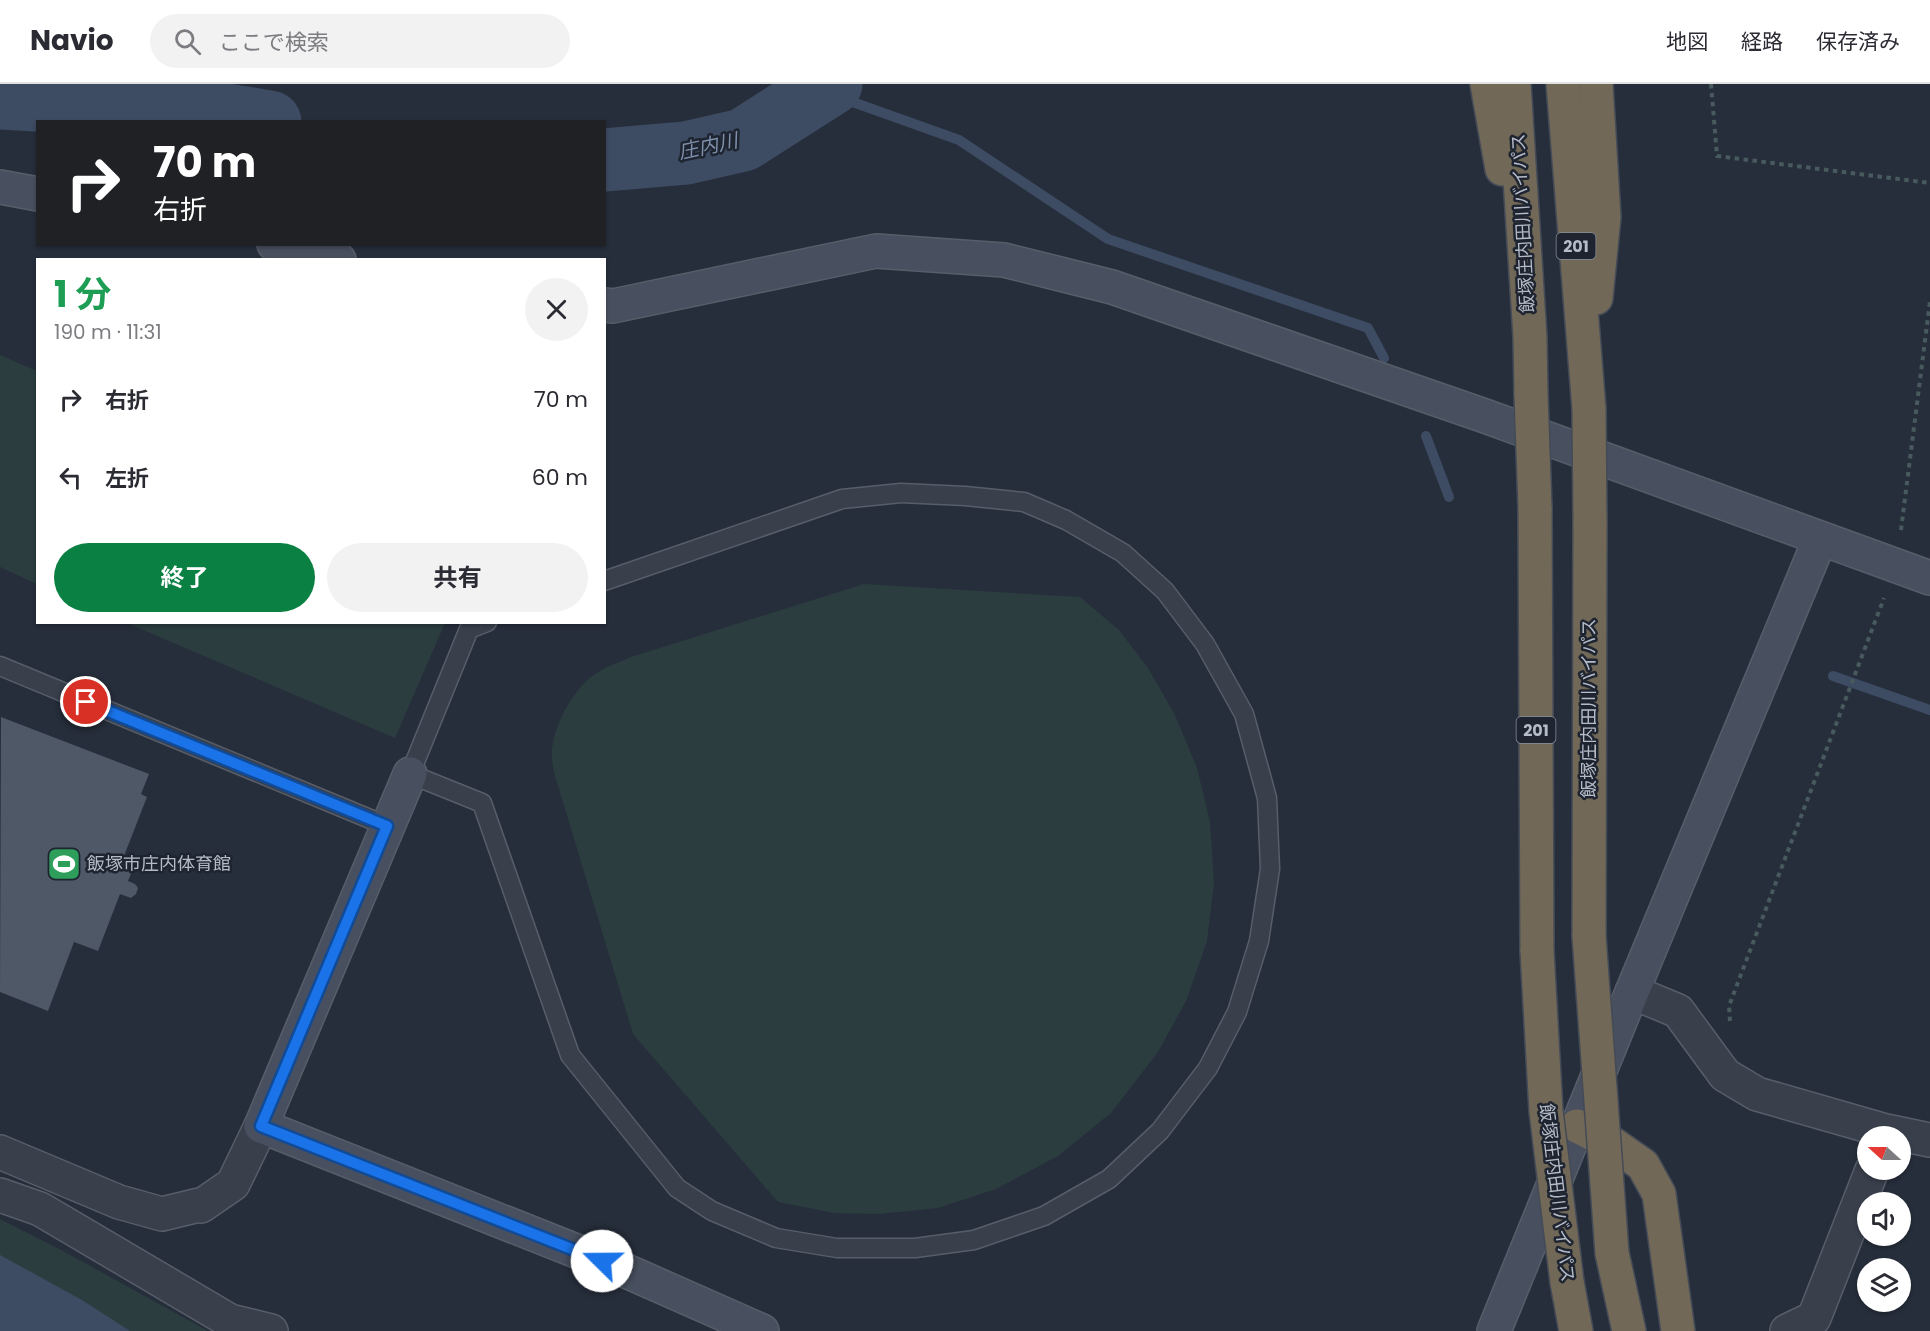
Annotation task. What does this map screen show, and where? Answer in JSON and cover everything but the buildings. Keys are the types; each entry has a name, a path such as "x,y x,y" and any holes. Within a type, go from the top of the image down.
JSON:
{"highway":[{"path":"1487,84 1530,337"},
{"name":"飯塚庄内田川バイパス","path":"1514,84 1530,337 1535,508 1537,951 1546,1111 1567,1282 1576,1331"},
{"name":"飯塚庄内田川バイパス","path":"1563,84 1588,397 1589,936 1612,1253 1629,1331"},
{"path":"1588,397 1604,217 1596,84"},
{"path":"1577,1126 1613,1144 1643,1165 1659,1194 1678,1331"}],"street":[{"path":"0,187 36,194"},
{"path":"282,246 331,258"},
{"path":"606,305 613,306 876,251 1004,260 1112,287 1474,412 1930,578"},
{"path":"1494,1331 1820,539"},
{"path":"0,1152 119,1202 162,1214 201,1206 233,1184 261,1126 410,774"},
{"path":"1632,992 1678,1011 1725,1075 1757,1094 1859,1126"},
{"path":"261,1126 624,1270 762,1331"},
{"path":"1911,1137 1930,1140"},
{"path":"1787,1331 1814,1318 1868,1180"},
{"path":"0,1195 40,1209 230,1321 271,1331"}],"lane":[{"path":"482,624 469,629 410,774 482,803 570,1055 677,1188 712,1211 776,1238 837,1248 915,1248 974,1240 1044,1216 1109,1179 1160,1131 1208,1068 1237,1012 1259,940 1270,869 1267,798 1244,714 1205,644 1165,591 1123,553 1066,520 1024,502 901,493 842,499 606,580"},
{"path":"0,666 387,826"}],"path":[{"path":"1711,84 1717,156 1930,183"},
{"path":"1731,1025 1729,1006 1897,565 1930,301"}],"shaded area":[{"path":"0,355 36,371 36,584 0,567"},
{"path":"864,584 1080,597 1119,630 1148,668 1175,715 1197,768 1210,822 1214,883 1207,941 1186,1001 1158,1052 1111,1113 1058,1156 996,1189 938,1208 879,1214 834,1213 778,1202 633,1034 556,779 552,756 552,746 559,722 572,698 588,679 609,666 631,657"},
{"path":"129,624 444,624 395,738"},
{"path":"0,1219 63,1251 208,1331 0,1331"}],"water":[{"path":"0,1255 82,1300 130,1331 0,1331"}],"waterway":[{"name":"庄内川","path":"606,160 686,153 743,140 831,84"},
{"path":"819,90 959,140 1108,239 1368,328 1384,358"},
{"name":"庄内川","path":"0,98 189,109 258,120"},
{"path":"1426,436 1449,497"},
{"path":"1833,676 1930,710"}],"place":[{"name":"飯塚市庄内体育館","path":"64,864"}],"route":[{"path":"86,702 387,826 261,1126 602,1261"}]}
